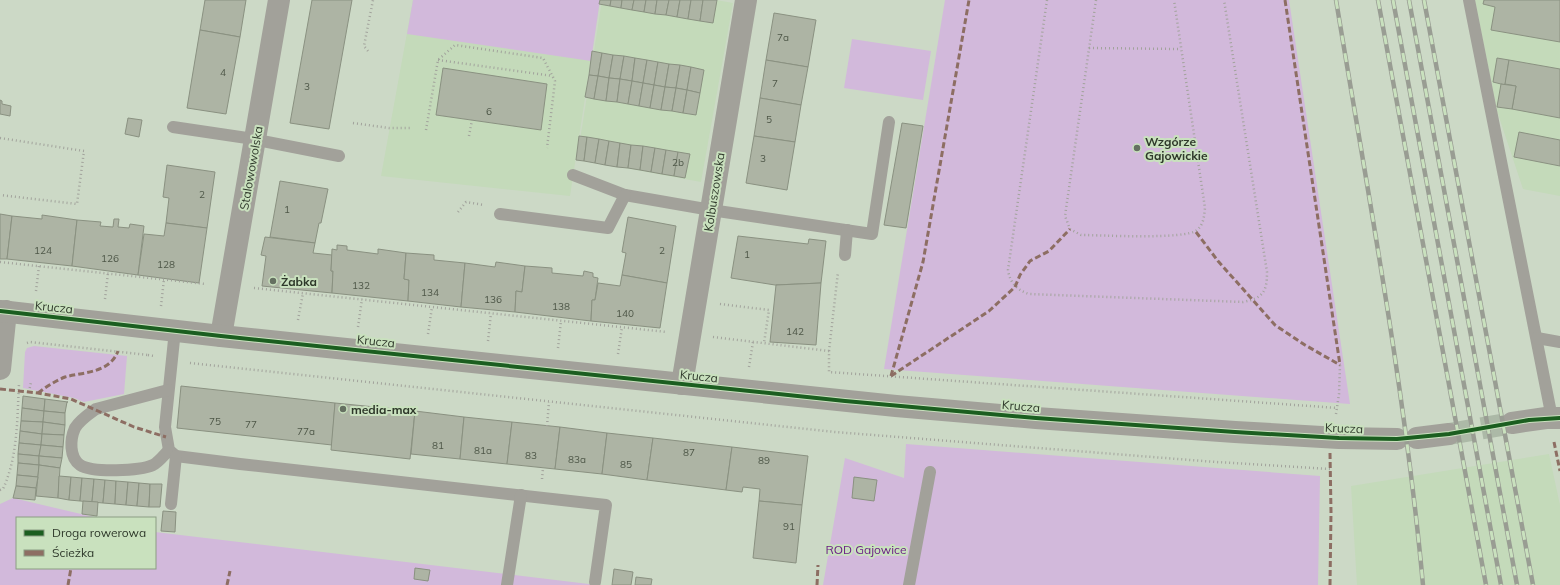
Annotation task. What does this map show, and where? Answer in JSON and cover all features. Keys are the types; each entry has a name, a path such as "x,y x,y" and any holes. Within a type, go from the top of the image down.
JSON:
{"street":[{"name":"Stalowowolska","path":"221,336 279,0"},
{"name":"Kolbuszowska","path":"682,384 746,0"},
{"name":"Krucza","path":"3,311 221,336 896,406 1043,418 1339,438 1407,438 1449,434"},
{"path":"0,368 3,311"},
{"path":"1512,423 1556,418"}],"lane":[{"path":"1468,0 1537,338 1556,418"},
{"path":"573,175 625,194 711,210 872,234 889,122"},
{"path":"173,126 339,156"},
{"path":"500,214 608,228 625,194"},
{"path":"845,255 848,230"},
{"path":"171,504 173,453 165,427 175,330"},
{"path":"1537,338 1560,342"},
{"path":"168,390 96,409 87,415 76,427 71,445 73,456 80,465 90,469 130,470 153,465 173,453 240,464 606,505 595,582"},
{"path":"909,585 930,472"},
{"path":"507,585 521,495"}],"path":[{"path":"368,51 364,46 373,0"},
{"path":"1047,0 1008,270 1009,278 1021,291 1029,294 1243,302 1261,296 1267,285 1267,272 1224,0"},
{"path":"1096,0 1065,216 1070,229 1081,235 1168,236 1187,235 1196,232 1202,225 1205,208 1180,49 1174,0"},
{"path":"426,130 438,60 455,45 543,58 555,81 547,148"},
{"path":"1089,48 1180,49"},
{"path":"438,60 553,76"},
{"path":"470,136 472,120"},
{"path":"353,123 389,128 412,128"},
{"path":"0,138 84,151 77,204 0,195"},
{"path":"458,212 466,202 495,206 500,214"},
{"path":"845,255 839,267 829,351 829,372 1338,408 1340,365"},
{"path":"0,262 209,284"},
{"path":"35,296 39,266"},
{"path":"104,303 108,274"},
{"path":"160,309 164,279"},
{"path":"250,288 690,334 829,351"},
{"path":"715,303 769,310 764,343"},
{"path":"30,342 118,351"},
{"path":"749,370 753,342"},
{"path":"186,363 835,432 1146,457 1331,469"},
{"path":"0,490 3,489 10,474 15,449 20,377"},
{"path":"29,392 31,382"},
{"path":"547,426 549,402"}],"shaded area":[{"path":"413,0 600,0 570,196 381,176"},
{"path":"602,0 716,0 733,3 701,182 577,159"},
{"path":"1475,0 1560,0 1560,196 1523,189 1497,111"},
{"path":"1549,454 1560,505 1560,585 1357,585 1351,486"}],"green space":[{"path":"413,0 600,0 591,61 407,34"},
{"path":"945,0 1289,0 1350,404 884,369"},
{"path":"852,39 931,51 923,100 844,88"},
{"path":"34,346 127,356 124,394 84,402 74,398 23,388 25,352 27,348"},
{"name":"ROD Gajowice","path":"906,444 1320,476 1318,585 823,585 845,458 904,478"},
{"path":"13,498 94,517 16,517 16,569 156,569 156,532 597,585 0,585 0,504"}],"building":[{"path":"205,0 246,0 240,37 200,30"},
{"path":"312,0 352,0 329,129 290,123"},
{"path":"600,0 611,0 610,6 599,4"},
{"path":"611,0 622,0 621,8 610,6"},
{"path":"622,0 634,0 632,10 621,8"},
{"path":"634,0 646,0 644,12 632,10"},
{"path":"646,0 657,0 655,14 644,12"},
{"path":"657,0 669,0 666,15 655,14"},
{"path":"669,0 680,0 677,17 666,15"},
{"path":"680,0 691,0 688,19 677,17"},
{"path":"691,0 703,0 700,21 688,19"},
{"path":"703,0 717,0 713,23 700,21"},
{"path":"1484,0 1560,0 1560,42 1491,30 1495,7 1483,4"},
{"path":"774,13 816,20 808,67 766,60"},
{"path":"200,30 240,37 226,114 187,108"},
{"path":"592,51 602,53 598,76 589,75"},
{"path":"602,53 613,55 609,78 598,76"},
{"path":"613,55 624,56 620,79 609,78"},
{"path":"624,56 635,58 632,81 620,79"},
{"path":"635,58 647,60 643,83 632,81"},
{"path":"1497,58 1509,60 1505,85 1493,82"},
{"path":"647,60 658,62 654,85 643,83"},
{"path":"766,60 808,67 801,105 760,98"},
{"path":"1509,60 1560,69 1560,118 1512,109 1516,86 1505,84"},
{"path":"658,62 669,64 665,87 654,85"},
{"path":"669,64 680,65 676,88 665,87"},
{"path":"680,65 691,67 687,90 676,88"},
{"path":"691,67 704,70 700,93 687,90"},
{"path":"443,68 547,84 541,130 436,115"},
{"path":"589,75 598,76 594,99 585,97"},
{"path":"598,76 609,78 606,101 594,99"},
{"path":"609,78 620,79 617,102 606,101"},
{"path":"620,79 632,81 628,104 617,102"},
{"path":"632,81 643,83 639,106 628,104"},
{"path":"643,83 654,85 650,108 639,106"},
{"path":"1501,84 1516,86 1512,109 1497,107"},
{"path":"654,85 665,87 661,110 650,108"},
{"path":"665,87 676,88 672,111 661,110"},
{"path":"676,88 687,90 683,113 672,111"},
{"path":"687,90 700,93 696,115 683,113"},
{"path":"760,98 801,105 795,142 754,136"},
{"path":"0,100 2,101 2,104 11,106 10,116 0,114"},
{"path":"128,118 142,120 139,137 125,134"},
{"path":"902,123 923,126 906,228 884,225"},
{"path":"1519,132 1560,140 1560,166 1514,157"},
{"path":"579,136 587,137 584,161 576,160"},
{"path":"754,136 795,142 787,190 746,183"},
{"path":"587,137 599,139 595,163 584,161"},
{"path":"599,139 609,141 605,165 595,163"},
{"path":"609,141 620,143 617,167 605,165"},
{"path":"620,143 631,145 628,168 617,167"},
{"path":"631,145 643,146 640,170 628,168"},
{"path":"643,146 655,148 651,172 640,170"},
{"path":"655,148 666,150 662,174 651,172"},
{"path":"666,150 678,152 674,176 662,174"},
{"path":"678,152 690,154 685,178 674,176"},
{"path":"167,165 215,172 207,228 166,223 169,198 163,197"},
{"path":"280,181 328,189 315,243 270,237"},
{"path":"0,214 12,216 7,259 0,259"},
{"path":"42,215 77,220 72,266 7,259 12,216 42,219"},
{"path":"628,217 676,226 667,283 622,275 626,253 622,252"},
{"path":"114,219 119,219 118,227 129,228 130,224 144,226 138,275 72,266 77,220 101,222 100,226 113,227"},
{"path":"166,223 207,228 199,283 138,275 144,234 164,236"},
{"path":"738,236 808,244 809,239 826,241 821,283 775,285 731,278"},
{"path":"265,237 315,243 313,253 332,255 332,293 262,286 266,256 261,255"},
{"path":"337,245 347,246 347,250 378,254 378,249 406,253 404,279 409,280 408,301 332,293 332,249 337,250"},
{"path":"406,253 434,255 434,260 465,263 461,307 408,301 409,280 404,279"},
{"path":"496,262 525,266 522,292 516,291 515,312 461,307 465,263 495,267"},
{"path":"525,266 552,268 552,273 583,276 584,271 593,273 593,277 598,278 595,300 592,300 591,321 515,312 516,291 522,292"},
{"path":"622,275 667,283 660,328 591,321 592,300 595,300 598,283 620,286"},
{"path":"821,283 816,345 770,342 776,285"},
{"path":"181,386 335,403 332,445 177,428"},
{"path":"23,396 45,399 44,411 22,408"},
{"path":"45,399 68,402 65,413 44,411"},
{"path":"335,403 415,411 410,459 331,450"},
{"path":"22,408 44,411 43,422 21,421"},
{"path":"44,411 65,413 65,425 43,422"},
{"path":"415,411 464,417 460,459 411,454"},
{"path":"464,417 512,422 507,464 460,459"},
{"path":"21,421 43,422 42,434 20,431"},
{"path":"43,422 65,425 64,435 42,434"},
{"path":"512,422 560,427 555,469 507,464"},
{"path":"560,427 607,433 602,474 555,469"},
{"path":"20,431 42,434 41,445 19,443"},
{"path":"607,433 653,438 647,480 602,474"},
{"path":"42,434 64,435 63,447 41,445"},
{"path":"653,438 732,447 726,490 647,480"},
{"path":"19,443 41,445 39,456 18,454"},
{"path":"41,445 63,447 62,458 39,456"},
{"path":"732,447 808,456 802,505 759,501 760,489 743,487 742,492 726,490"},
{"path":"18,454 39,456 39,465 18,463"},
{"path":"39,456 62,458 60,468 39,465"},
{"path":"18,463 39,465 38,477 17,475"},
{"path":"39,465 60,468 58,498 36,496"},
{"path":"17,475 38,477 36,488 16,486"},
{"path":"59,476 71,477 69,500 58,498"},
{"path":"71,477 82,478 80,501 69,500"},
{"path":"854,477 877,480 874,501 852,498"},
{"path":"82,478 94,479 92,502 80,501"},
{"path":"94,479 105,480 103,503 92,502"},
{"path":"105,480 116,481 115,504 103,503"},
{"path":"116,481 128,482 126,505 115,504"},
{"path":"128,482 139,483 137,506 126,505"},
{"path":"139,483 150,484 149,507 137,506"},
{"path":"150,484 162,484 160,507 149,507"},
{"path":"16,486 36,488 35,500 13,498"},
{"path":"83,501 98,502 97,516 82,514"},
{"path":"759,501 802,505 796,563 753,558"},
{"path":"163,511 176,512 175,532 161,531"},
{"path":"415,568 430,570 428,581 414,579"},
{"path":"614,569 633,572 631,585 612,585"},
{"path":"636,577 652,579 651,585 635,585"}],"tunnel":[{"path":"1449,434 1512,423"}],"railway":[{"path":"1336,0 1396,365 1423,585"},
{"path":"1378,0 1486,585"},
{"path":"1393,0 1501,585"},
{"path":"1409,0 1517,585"},
{"path":"1424,0 1533,585"}],"marked path":[{"path":"891,376 923,262 969,0"},
{"path":"1285,0 1340,365"},
{"path":"891,376 989,311 1015,287 1020,275 1030,261 1049,251 1070,229"},
{"path":"1196,232 1218,261 1275,325 1305,345 1340,365"},
{"path":"38,393 65,377 103,368 109,364 118,351"},
{"path":"0,389 38,393 71,399 134,427 166,437"},
{"path":"1554,442 1560,471"},
{"path":"1330,453 1330,585"},
{"path":"817,585 818,565"},
{"path":"68,585 71,569"},
{"path":"227,585 230,571"}],"cycle path":[{"path":"0,311 221,336 845,401 1036,418 1235,432 1339,438 1397,439 1449,434 1529,420 1560,418"}],"place":[{"name":"Wzgórze Gajowickie","path":"1137,148"},
{"name":"Żabka","path":"273,281"},
{"name":"media-max","path":"343,409"}]}
